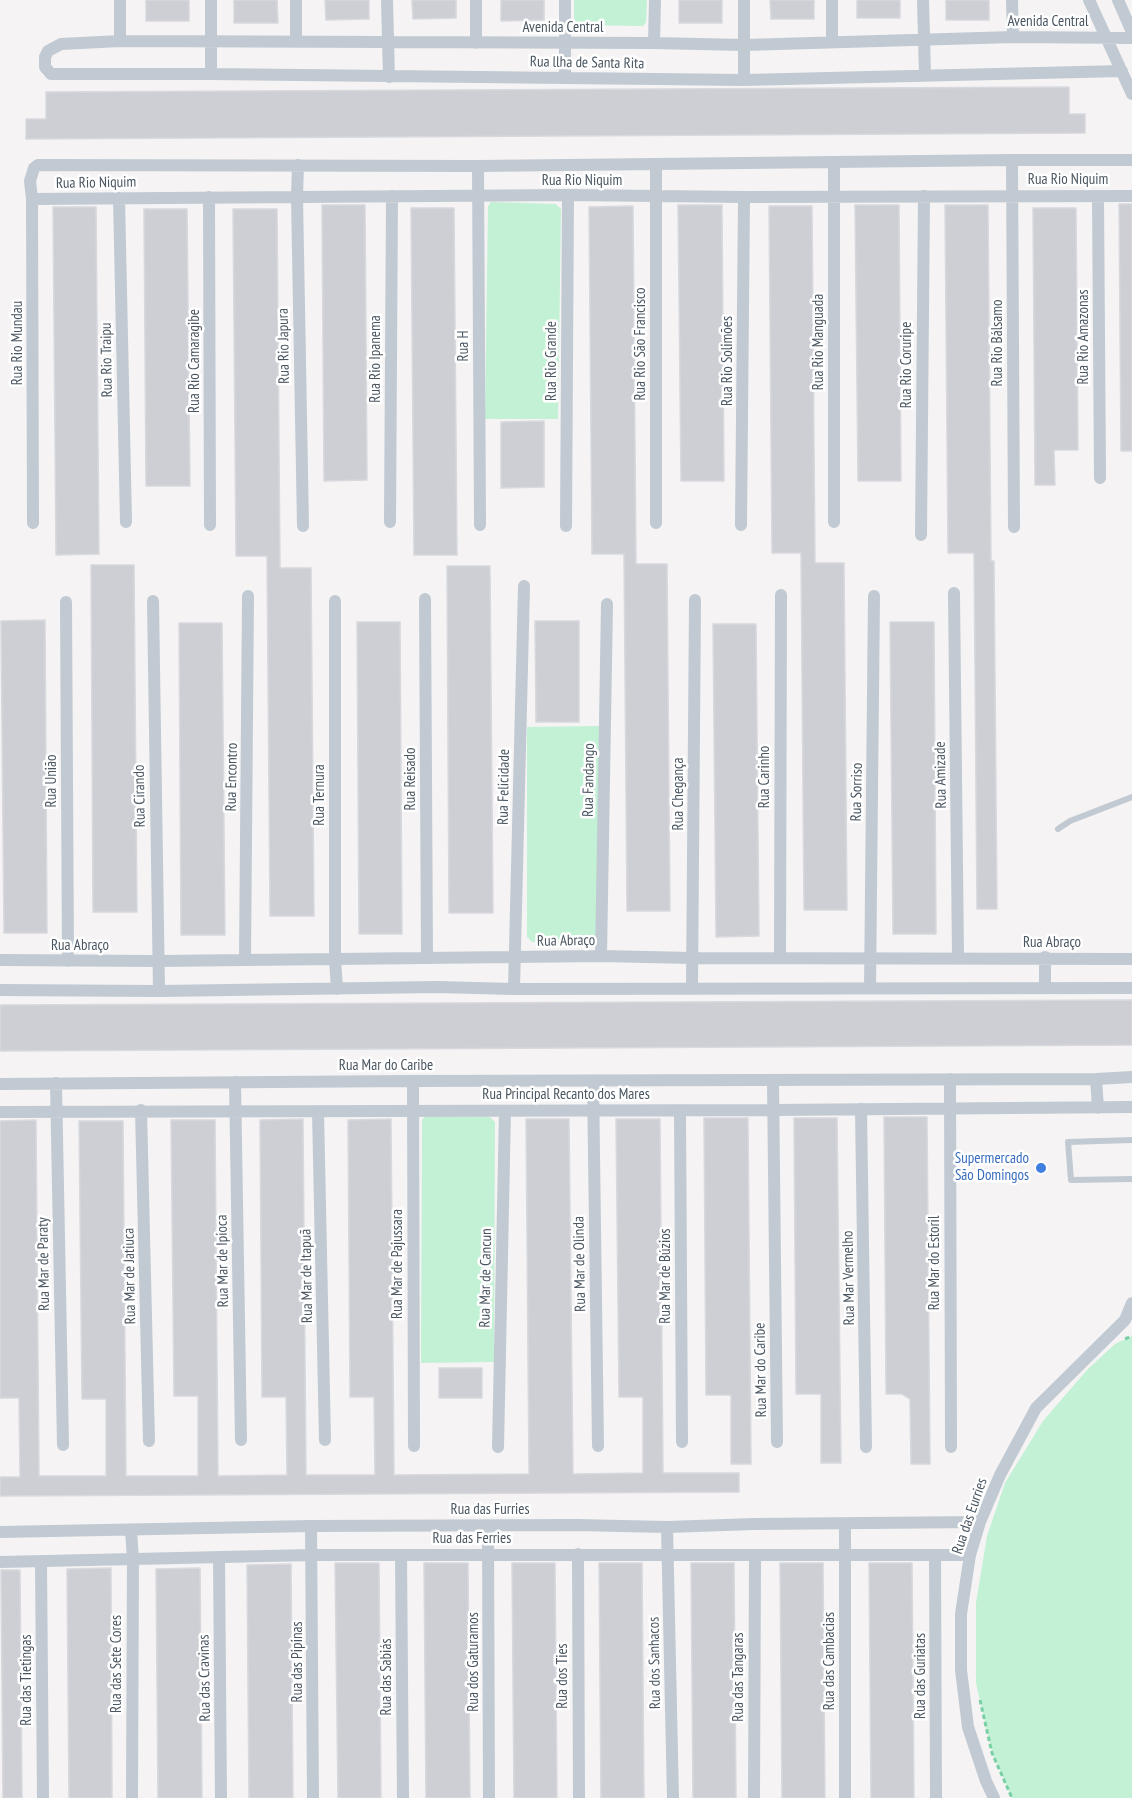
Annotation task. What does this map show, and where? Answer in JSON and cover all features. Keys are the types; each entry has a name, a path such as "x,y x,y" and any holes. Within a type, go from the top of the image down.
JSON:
{"street":[{"path":"120,0 120,41"},
{"path":"211,0 211,74"},
{"path":"296,0 296,42"},
{"path":"387,0 389,77"},
{"path":"476,0 476,44"},
{"path":"565,0 565,77"},
{"path":"654,43 655,0"},
{"path":"744,0 744,80"},
{"path":"832,0 832,42"},
{"path":"923,0 925,75"},
{"path":"1012,0 1013,37"},
{"path":"1089,0 1132,94"},
{"path":"1118,0 1132,32"},
{"name":"Avenida Central","path":"51,74 45,67 45,57 48,51 62,44 120,41 744,45 1013,37 1132,38"},
{"name":"Rua llha de Santa Rita","path":"51,74 744,80 1122,71"},
{"name":"Rua Rio Niquim","path":"38,165 478,166 1012,159 1132,160"},
{"name":"Rua Rio Bálsamo","path":"1012,159 1014,527"},
{"name":"Rua Rio Manguada","path":"834,162 834,522"},
{"name":"Rua Rio São Francisco","path":"656,164 656,523"},
{"name":"Rua Rio Mundau","path":"33,523 32,199 30,181 34,168 38,165"},
{"name":"Rua Rio Japura","path":"298,165 303,526"},
{"name":"Rua H","path":"478,166 480,525"},
{"name":"Rua Rio Niquim","path":"32,199 568,195 744,198 1132,196"},
{"name":"Rua Rio Grande","path":"566,526 568,195"},
{"name":"Rua Rio Ipanema","path":"390,522 392,196"},
{"name":"Rua Rio Coruripe","path":"921,535 924,196"},
{"name":"Rua Rio Amazonas","path":"1098,196 1100,478"},
{"name":"Rua Rio Camaragibe","path":"209,197 210,525"},
{"name":"Rua Rio Traipu","path":"118,198 126,522"},
{"name":"Rua Rio Solimões","path":"741,525 744,198"},
{"name":"Rua Felicidade","path":"514,989 524,586"},
{"name":"Rua Amizade","path":"954,592 958,957"},
{"name":"Rua Carinho","path":"780,958 781,595"},
{"name":"Rua Encontro","path":"245,959 248,596"},
{"name":"Rua Sorriso","path":"870,988 874,596"},
{"name":"Rua Reisado","path":"424,599 427,958"},
{"name":"Rua Chegança","path":"692,988 695,600"},
{"name":"Rua Cirando","path":"153,601 159,990"},
{"name":"Rua União","path":"66,602 68,961"},
{"name":"Rua Ternura","path":"335,602 335,959 337,989"},
{"name":"Rua Fandango","path":"601,956 607,604"},
{"name":"Rua Abraço","path":"0,960 157,961 601,956 1132,958"},
{"path":"1045,957 1045,988"},
{"path":"0,990 437,987 514,989 1132,988"},
{"name":"Rua Mar do Caribe","path":"0,1084 1132,1077"},
{"name":"Rua Mar do Estoril","path":"950,1079 951,1447"},
{"path":"1096,1079 1098,1107"},
{"name":"Rua Mar de Pajussara","path":"413,1081 414,1446"},
{"name":"Rua Mar de Olinda","path":"593,1081 598,1446"},
{"name":"Rua Mar do Caribe","path":"772,1081 777,1442"},
{"name":"Rua Mar de Ipioca","path":"235,1082 241,1440"},
{"name":"Rua Mar de Paraty","path":"56,1083 63,1445"},
{"name":"Rua Principal Recanto dos Mares","path":"0,1112 1132,1107"},
{"name":"Rua Mar Vermelho","path":"861,1109 866,1447"},
{"name":"Rua Mar de Jatiuca","path":"141,1110 149,1441"},
{"name":"Rua Mar de Búzios","path":"680,1110 682,1442"},
{"name":"Rua Mar de Cancun","path":"498,1447 505,1111"},
{"name":"Rua Mar de Itapuã","path":"318,1112 325,1440"},
{"path":"1129,1319 1132,1303"},
{"name":"Rua das Eurries","path":"994,1798 968,1727 961,1670 961,1614 970,1555 980,1522 1000,1475 1036,1408 1129,1319"},
{"name":"Rua das Furries","path":"0,1532 311,1526 668,1527 980,1522"},
{"name":"Rua das Cambacias","path":"845,1524 845,1798"},
{"name":"Rua das Pipinas","path":"311,1526 314,1798"},
{"name":"Rua dos Gaturamos","path":"488,1526 489,1798"},
{"name":"Rua dos Sanhacos","path":"668,1527 673,1798"},
{"name":"Rua das Sete Cores","path":"131,1530 133,1559 132,1798"},
{"name":"Rua dos Ties","path":"578,1554 579,1798"},
{"name":"Rua das Guriatas","path":"936,1798 940,1554"},
{"name":"Rua das Ferries","path":"0,1562 312,1555 970,1555"},
{"name":"Rua das Sabiás","path":"401,1555 403,1798"},
{"name":"Rua das Tangaras","path":"754,1798 755,1555"},
{"name":"Rua das Cravinas","path":"219,1558 221,1798"},
{"name":"Rua das Tietingas","path":"41,1562 43,1798"}],"lane":[{"path":"1058,829 1070,820 1132,797"},
{"path":"1132,1140 1068,1143 1071,1180 1132,1179"}],"path":[{"path":"1124,1340 1132,1336"},
{"path":"978,1693 992,1753 1012,1798"}],"green space":[{"path":"574,0 647,0 646,22 643,26 579,25 574,19"},
{"path":"491,202 556,204 561,209 558,419 485,419 488,206"},
{"path":"600,726 596,943 532,942 527,937 527,727"},
{"path":"425,1116 490,1117 495,1122 494,1362 421,1363 422,1120"},
{"path":"1132,1336 1132,1798 1012,1798 992,1753 976,1683 976,1603 987,1536 1005,1483 1043,1421 1087,1370 1115,1344"}],"building":[{"path":"146,0 189,0 189,21 146,21"},
{"path":"234,0 277,0 278,23 234,23"},
{"path":"325,0 369,0 369,19 326,20"},
{"path":"412,0 456,0 456,18 413,19"},
{"path":"501,0 544,0 544,20 501,21"},
{"path":"679,0 722,0 722,23 679,23"},
{"path":"770,0 814,0 814,19 771,19"},
{"path":"857,0 900,0 900,18 857,18"},
{"path":"946,0 989,0 989,20 946,20"},
{"path":"1069,87 1069,114 1085,114 1085,133 26,139 26,119 46,119 46,92"},
{"path":"1119,204 1132,204 1132,451 1121,451"},
{"path":"322,205 365,205 367,480 324,481"},
{"path":"678,205 722,205 724,481 681,481"},
{"path":"855,205 899,205 901,481 858,481"},
{"path":"945,205 988,205 997,909 977,909 974,553 948,553"},
{"path":"633,206 636,564 667,564 670,911 627,911 624,554 592,554 589,207"},
{"path":"769,206 812,206 815,563 844,563 847,910 804,910 801,553 772,553"},
{"path":"53,207 96,207 99,554 56,555"},
{"path":"411,208 454,208 457,555 414,555"},
{"path":"1033,208 1076,208 1078,450 1054,450 1055,485 1035,485"},
{"path":"144,209 187,209 190,486 146,486"},
{"path":"233,209 277,209 280,568 311,568 314,916 270,916 267,556 236,556"},
{"path":"544,421 544,487 501,488 501,422"},
{"path":"91,565 134,565 137,912 93,912"},
{"path":"447,566 490,566 493,913 449,913"},
{"path":"45,620 47,933 4,933 1,621"},
{"path":"535,621 579,621 579,722 536,722"},
{"path":"357,622 400,622 402,934 359,934"},
{"path":"890,622 934,622 936,934 893,934"},
{"path":"179,623 222,623 225,935 181,935"},
{"path":"713,624 756,624 759,936 716,937"},
{"path":"1132,1000 1132,1045 0,1051 0,1005"},
{"path":"884,1117 927,1117 930,1464 911,1464 910,1399 902,1394 886,1394"},
{"path":"704,1118 748,1118 751,1464 731,1464 731,1395 706,1395"},
{"path":"794,1118 837,1118 841,1463 821,1463 821,1394 796,1394"},
{"path":"303,1119 306,1475 375,1475 374,1397 350,1397 348,1120 391,1119 394,1475 529,1474 526,1119 569,1119 573,1474 643,1473 643,1397 619,1397 616,1119 660,1119 663,1473 739,1473 739,1492 0,1496 0,1477 20,1477 19,1398 0,1398 0,1121 36,1120 39,1476 106,1476 106,1399 82,1399 79,1121 123,1121 126,1476 198,1476 198,1396 174,1396 171,1120 215,1120 218,1476 287,1475 286,1397 262,1397 260,1120"},
{"path":"439,1368 482,1368 482,1398 439,1398"},
{"path":"335,1563 379,1563 381,1798 338,1798"},
{"path":"424,1563 468,1563 470,1798 426,1798"},
{"path":"512,1563 555,1563 557,1798 514,1798"},
{"path":"599,1563 642,1563 644,1798 601,1798"},
{"path":"691,1563 734,1563 736,1798 693,1798"},
{"path":"780,1563 823,1563 825,1798 782,1798"},
{"path":"869,1563 912,1563 914,1798 871,1798"},
{"path":"291,1564 293,1798 249,1798 247,1565"},
{"path":"111,1568 112,1798 69,1798 67,1569"},
{"path":"200,1568 202,1798 158,1798 156,1569"},
{"path":"1,1570 20,1570 22,1798 3,1798"}],"place":[{"name":"Supermercado São Domingos","path":"1041,1168"}]}
